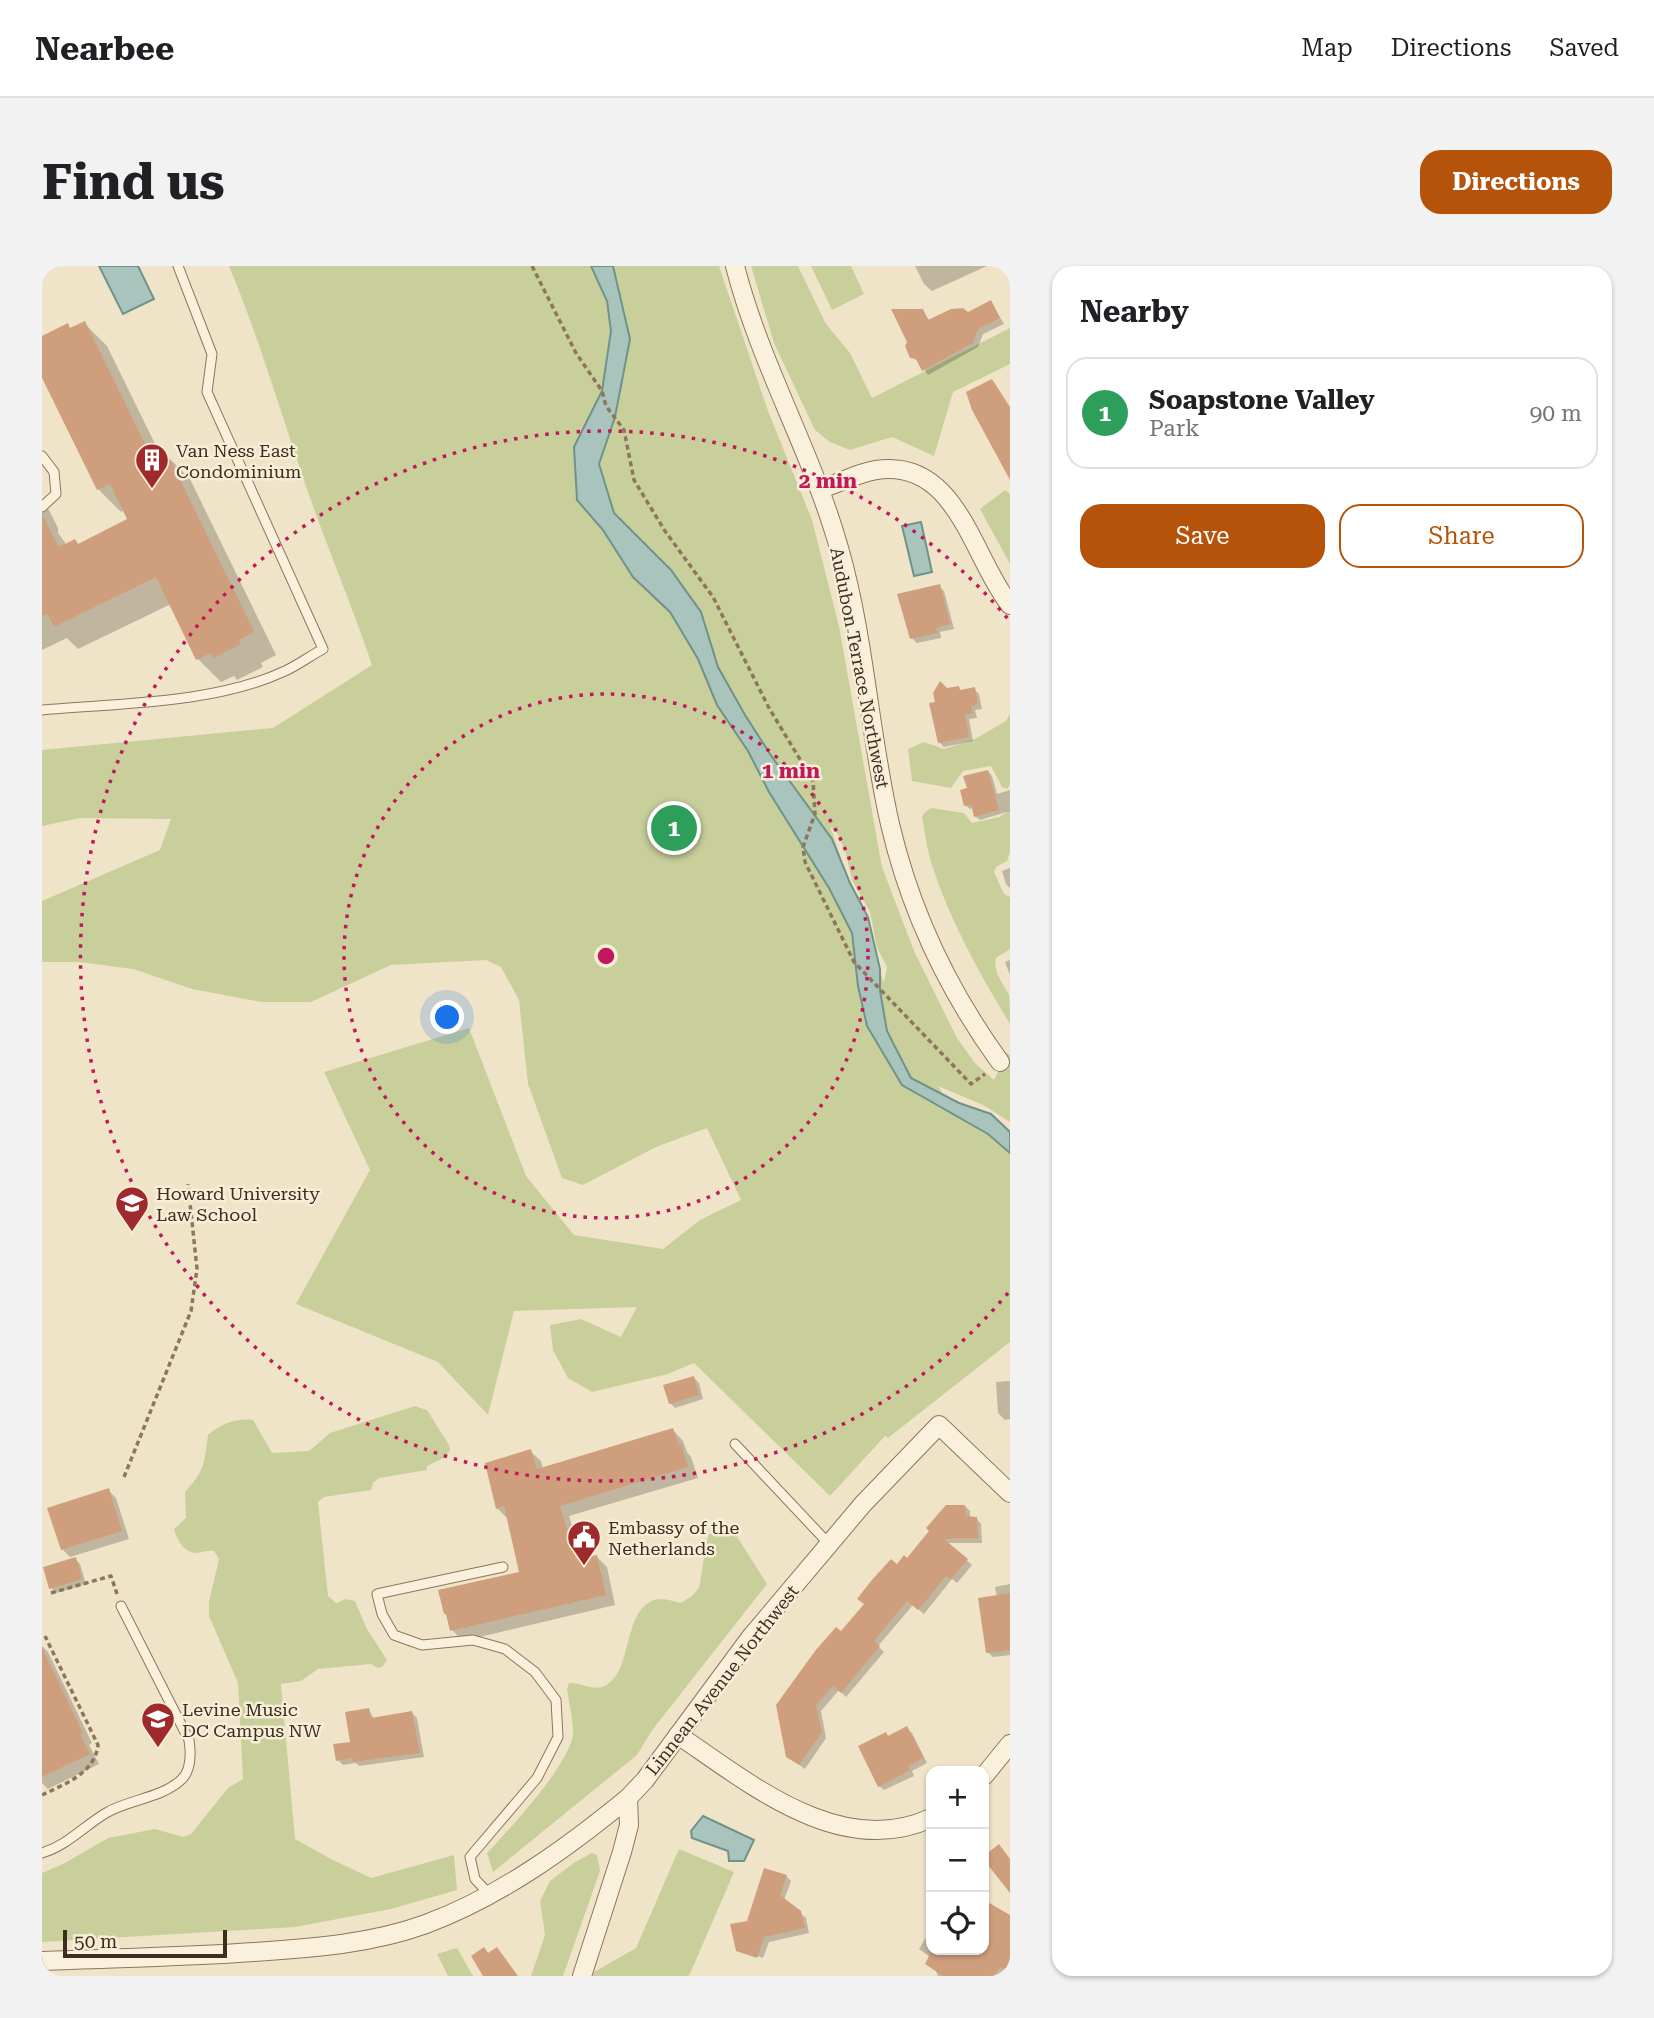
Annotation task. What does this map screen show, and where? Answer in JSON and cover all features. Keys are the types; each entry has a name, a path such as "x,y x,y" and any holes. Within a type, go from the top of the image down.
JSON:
{"street":[{"name":"Audubon Terrace Northwest","path":"735,266 783,402 820,489 848,583 890,823 908,888 948,980 1000,1062"},
{"path":"820,489 875,470 899,470 925,479 953,506 969,530 990,575 1010,605"},
{"name":"Linnean Avenue Northwest","path":"42,1961 198,1956 353,1943 425,1924 489,1894 538,1866 628,1798 645,1780 750,1638 863,1504 939,1425 1010,1493"},
{"path":"678,1735 761,1791 801,1811 836,1824 866,1830 892,1830 926,1820"},
{"path":"989,1770 1010,1744"},
{"path":"582,1976 622,1852 628,1825 628,1798"}],"lane":[{"path":"42,710 195,696 285,671 323,649 206,393 212,354 178,266"},
{"path":"42,456 54,472 56,494 42,507"},
{"path":"735,1444 829,1544"},
{"path":"489,1894 475,1879 470,1857 537,1778 558,1737 556,1700 535,1672 505,1649 473,1640 422,1645 394,1635 382,1614 377,1594 503,1567"},
{"path":"42,1853 59,1848 107,1812 163,1792 183,1779 192,1758 189,1740 121,1606"}],"path":[{"path":"532,266 576,353 602,391 606,407 624,430 634,480 665,531 713,597 769,708 813,782 815,814 803,847 805,862 854,962 971,1084"},
{"path":"124,1477 191,1311 197,1269 188,1184"},
{"path":"51,1593 111,1576 121,1606"},
{"path":"42,1796 79,1776 97,1757 98,1745 45,1636"}],"green space":[{"path":"229,266 719,266 768,411 812,520 839,626 882,867 914,951 957,1038 975,1063 994,1080 1007,1053 1010,1055 1010,1122 983,1105 938,1086 957,1117 988,1134 1010,1153 1010,1342 888,1438 885,1436 830,1496 694,1363 668,1374 592,1392 568,1378 553,1350 550,1325 581,1319 621,1337 637,1307 514,1311 488,1415 438,1362 296,1304 370,1170 324,1072 469,1028 526,1176 574,1235 663,1249 700,1220 741,1200 707,1128 656,1147 583,1185 562,1178 528,1084 519,1000 501,967 486,960 391,965 311,1002 261,1002 192,989 133,969 79,962 42,962 42,901 160,850 171,819 80,818 42,826 42,750 273,728 372,665 314,509","holes":["830,826 837,833 846,854 852,880 870,912 877,948 887,967 884,983"]},
{"path":"751,266 798,266 826,324 850,353 872,398 1010,328 1010,364 953,392 934,456 892,437 850,450 830,442 815,430 774,343"},
{"path":"811,266 851,266 864,294 832,310"},
{"path":"1005,490 1010,494 1010,564 980,509"},
{"path":"1010,714 1010,785 1007,789 1002,787 991,766 963,771 951,788 912,781 908,749 924,742 944,749 975,739 1006,721"},
{"path":"931,808 964,813 972,823 999,817 1010,810 1010,852 1007,861 996,867 994,872 1004,894 1010,897 1010,949 996,958 995,963 1009,995 1010,1024 966,946 939,886 922,817"},
{"path":"415,1406 427,1410 449,1445 450,1450 446,1457 427,1466 427,1470 379,1478 373,1483 371,1490 324,1497 318,1502 328,1596 336,1603 346,1599 355,1601 367,1629 387,1660 378,1668 371,1664 318,1669 301,1681 281,1684 295,1839 371,1878 454,1855 457,1890 391,1909 295,1927 42,1942 42,1873 108,1838 155,1829 183,1837 191,1834 228,1788 243,1779 238,1683 209,1616 209,1602 219,1559 214,1551 188,1551 179,1541 174,1529 186,1518 185,1492 202,1466 208,1435 229,1423 253,1420 272,1453 309,1451 330,1433"},
{"path":"723,1527 736,1535 767,1584 653,1729 637,1755 493,1872 487,1853 551,1778 570,1746 573,1733 567,1689 569,1683 598,1688 612,1681 624,1658 636,1617 654,1600 681,1603 692,1596 699,1588 708,1535"},
{"path":"679,1849 734,1872 689,1976 593,1976 594,1972 636,1948"},
{"path":"592,1853 597,1855 600,1871 563,1976 531,1976 545,1935 540,1901 550,1881"},
{"path":"457,1948 473,1976 448,1976 437,1954"}],"water":[{"path":"99,266 138,266 154,299 123,314"},
{"path":"591,266 613,266 630,339 615,417 599,464 614,513 671,570 701,612 718,667 745,715 832,839 868,917 880,969 880,991 887,1031 911,1078 959,1103 991,1114 1010,1132 1010,1153 988,1134 902,1085 867,1026 858,986 852,933 829,888 769,792 748,751 717,705 698,659 670,612 633,577 603,530 577,500 574,447 602,391 611,331 607,301"},
{"path":"921,522 932,572 914,576 902,526"},
{"path":"703,1816 754,1840 744,1861 729,1861 728,1851 692,1838 691,1831"}],"building":[{"path":"991,300 1000,318 978,329 973,343 922,371 916,359 910,358 905,346 907,342 891,309 923,309 928,320 951,309 963,308 968,312"},
{"name":"Van Ness East Condominium","path":"85,321 153,460 167,453 253,629 254,632 239,640 241,644 213,658 211,653 196,660 156,577 54,627 47,614 42,616 42,515 59,547 75,539 78,544 127,519 110,484 97,490 42,378 42,336 68,323 70,328"},
{"path":"992,379 1010,407 1010,480 972,410 966,392"},
{"path":"940,584 950,624 936,628 938,633 910,639 897,594"},
{"path":"940,681 947,688 959,686 960,690 975,687 978,704 971,706 973,713 965,715 969,737 938,743 929,703 935,702 933,693"},
{"path":"988,770 999,810 974,817 971,804 964,806 960,790 967,788 963,776"},
{"path":"694,1376 699,1395 669,1404 663,1385"},
{"path":"673,1428 688,1467 560,1506 576,1559 597,1555 606,1595 450,1631 438,1590 519,1572 504,1506 496,1509 485,1463 531,1449 537,1469"},
{"path":"109,1488 122,1531 61,1550 47,1508"},
{"path":"946,1505 965,1505 966,1516 977,1517 978,1538 944,1539 968,1559 951,1579 946,1576 918,1610 907,1601 874,1641 880,1646 841,1693 833,1686 816,1705 822,1732 799,1765 786,1757 776,1705 815,1651 836,1627 841,1631 864,1604 857,1599 871,1581 891,1559 897,1564 904,1555 907,1558 929,1531 926,1528"},
{"path":"76,1557 82,1579 49,1589 43,1567"},
{"path":"1010,1593 1010,1650 986,1653 978,1598"},
{"path":"42,1648 83,1733 80,1734 90,1754 42,1777"},
{"path":"369,1708 371,1718 412,1711 420,1753 353,1762 352,1758 336,1761 333,1744 350,1742 345,1712"},
{"path":"907,1726 924,1758 908,1766 910,1770 878,1787 858,1746 886,1732 888,1736"},
{"path":"999,1844 1010,1859 1010,1893 989,1866 989,1852"},
{"path":"764,1868 787,1875 780,1895 801,1911 805,1928 764,1937 757,1958 736,1951 730,1924 747,1921"},
{"path":"989,1903 1010,1915 1010,1972 1000,1967 994,1976 943,1976 925,1964 930,1955 989,1955"},
{"path":"484,1947 488,1953 497,1947 518,1976 483,1976 471,1956"}],"place":[{"name":"Van Ness East Condominium","path":"152,490"},
{"name":"Soapstone Valley","path":"674,828"},
{"name":"Howard University Law School","path":"132,1233"},
{"name":"Embassy of the Netherlands","path":"584,1567"},
{"name":"Levine Music DC Campus NW","path":"158,1749"}]}
